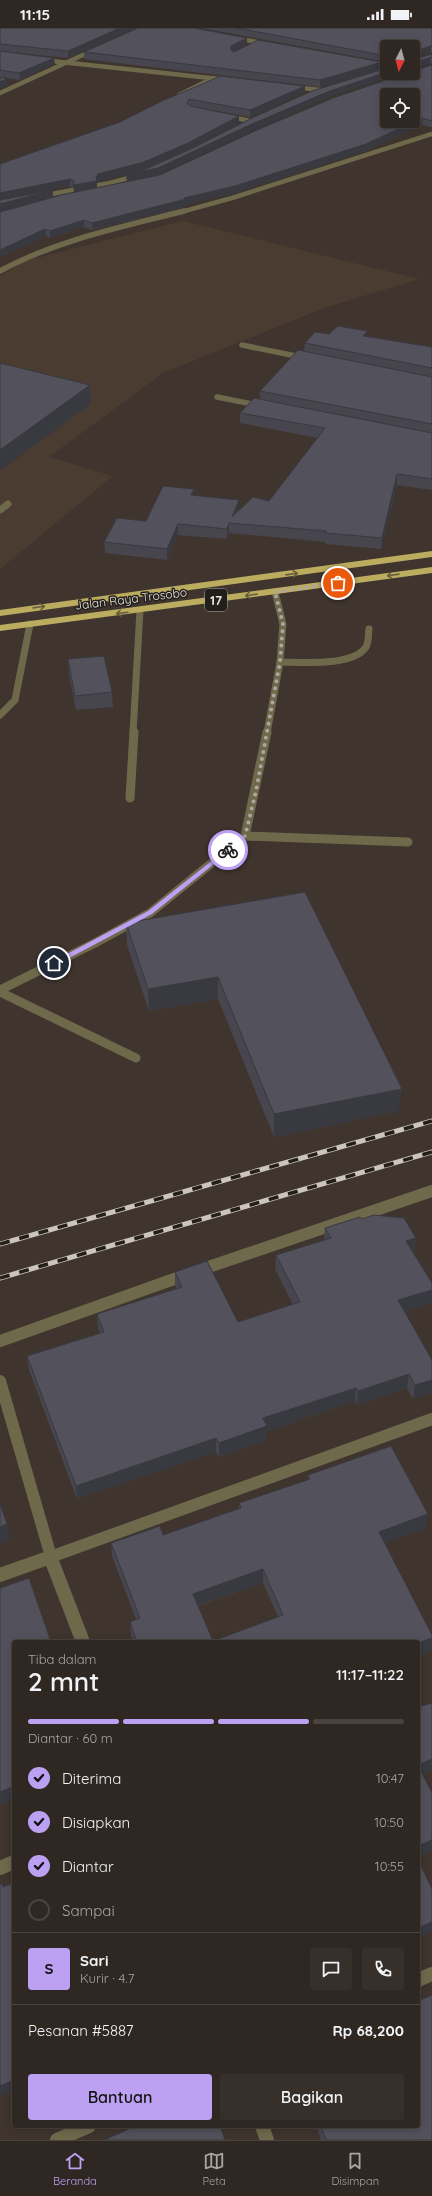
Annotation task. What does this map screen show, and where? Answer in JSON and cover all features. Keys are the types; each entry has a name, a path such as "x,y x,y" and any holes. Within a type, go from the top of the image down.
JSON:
{"highway":[{"name":"Jalan Raya Trosobo","path":"0,612 432,554"},
{"name":"Jalan Raya Trosobo","path":"0,628 432,570"}],"street":[{"path":"227,36 272,44"},
{"path":"252,45 258,42"},
{"path":"0,93 99,47"},
{"path":"37,59 235,80"},
{"path":"364,61 380,64"},
{"path":"173,98 213,78"},
{"path":"7,82 21,84"},
{"path":"288,86 320,90"},
{"path":"310,94 328,88"},
{"path":"221,115 250,121"},
{"path":"240,126 257,118"},
{"path":"0,271 20,260 85,237 232,198 432,134"},
{"path":"33,197 110,183 145,173"},
{"path":"242,345 311,358"},
{"path":"217,397 271,408"},
{"path":"0,510 8,504"},
{"path":"0,991 95,943 150,912 245,836 256,791 280,662 283,624 275,592"},
{"path":"130,798 140,610"},
{"path":"0,715 15,700 30,624"},
{"path":"280,662 348,660 359,655 366,647 369,629"},
{"path":"245,836 408,842"},
{"path":"0,991 136,1058"},
{"path":"0,1341 188,1274 432,1191"},
{"path":"0,1381 51,1558 82,1640"},
{"path":"0,1575 51,1558 432,1419"},
{"path":"0,1868 12,1863"},
{"path":"420,1979 432,1974"},
{"path":"57,2140 84,2128"},
{"path":"263,2128 267,2140"}],"shaded area":[{"path":"183,221 419,279 324,308 163,373 49,457 113,476 0,569 0,276 25,261"}],"building":[{"path":"0,28 120,28 68,51 0,44"},
{"path":"138,28 194,28 247,38 231,46 231,50 234,52 258,40 380,63 320,80 84,52"},
{"path":"236,28 432,28 432,46 420,50 420,40 380,40 380,55"},
{"path":"0,51 54,58 19,73 0,70"},
{"path":"432,54 432,57 420,61 420,58"},
{"path":"432,65 432,121 422,118 420,119 420,88 380,88 380,128 400,128 366,144 235,186 184,198 186,199 92,223 84,220 50,231 45,229 0,250 0,212 61,195 160,175 257,130 333,98 386,80 420,80 420,69"},
{"path":"380,70 380,74 330,91 254,123 158,168 126,175 146,169 191,149 252,118 312,91"},
{"path":"221,76 305,86 250,110 189,99 187,103 190,106 239,116 188,143 144,162 98,174 96,177 97,181 73,185 74,181 70,179 0,193 0,164 120,122 162,101"},
{"path":"0,77 7,79 0,82"},
{"path":"53,190 0,204 0,200"},
{"path":"338,326 367,331 363,336 432,347 432,368 305,343 315,332 329,334"},
{"path":"298,350 432,377 432,424 260,391"},
{"path":"0,363 90,385 0,450"},
{"path":"254,398 432,433 432,479 397,474 382,538 326,533 326,531 229,523 227,529 178,524 167,549 104,542 117,518 146,521 163,486 194,489 191,495 239,500 232,517 253,497 269,501 325,428 240,413"},
{"path":"104,656 112,692 75,696 68,659"},
{"path":"305,892 402,1089 274,1114 218,977 148,989 126,923"},
{"path":"374,1215 404,1218 416,1238 406,1241 432,1283 432,1290 398,1300 432,1360 432,1380 415,1385 409,1374 358,1391 356,1388 263,1418 267,1426 219,1443 216,1438 76,1486 27,1356 104,1332 97,1314 182,1287 175,1272 207,1261 238,1322 300,1302 276,1255 331,1238 325,1228 360,1217 362,1219"},
{"path":"391,1446 428,1514 379,1532 432,1635 432,1638 420,1642 420,1640 216,1640 283,1615 263,1569 193,1594 213,1640 136,1640 130,1622 140,1618 111,1543 160,1526 163,1535 241,1508 239,1503 310,1479 308,1475"},
{"path":"0,1504 7,1524 0,1527"},
{"path":"29,1578 50,1640 12,1640 12,1787 0,1792 0,1588"},
{"path":"432,1703 432,1759 420,1764 420,1706"},
{"path":"420,1769 432,1793 432,1840 420,1845"},
{"path":"420,1863 432,1889 432,1922 420,1927"},
{"path":"0,1884 2,1884 3,1887 12,1884 12,2081 0,2086"},
{"path":"432,1995 432,2140 326,2140 322,2128 420,2128 420,2000"},
{"path":"131,2128 221,2128 225,2140 104,2140"}],"railway":[{"path":"0,1244 432,1121"},
{"path":"0,1278 432,1152"}],"way so far":[{"path":"228,850 245,836 256,791 280,662 283,624 275,592 338,583"}],"route":[{"path":"54,963 95,943 150,912 228,850"}]}
